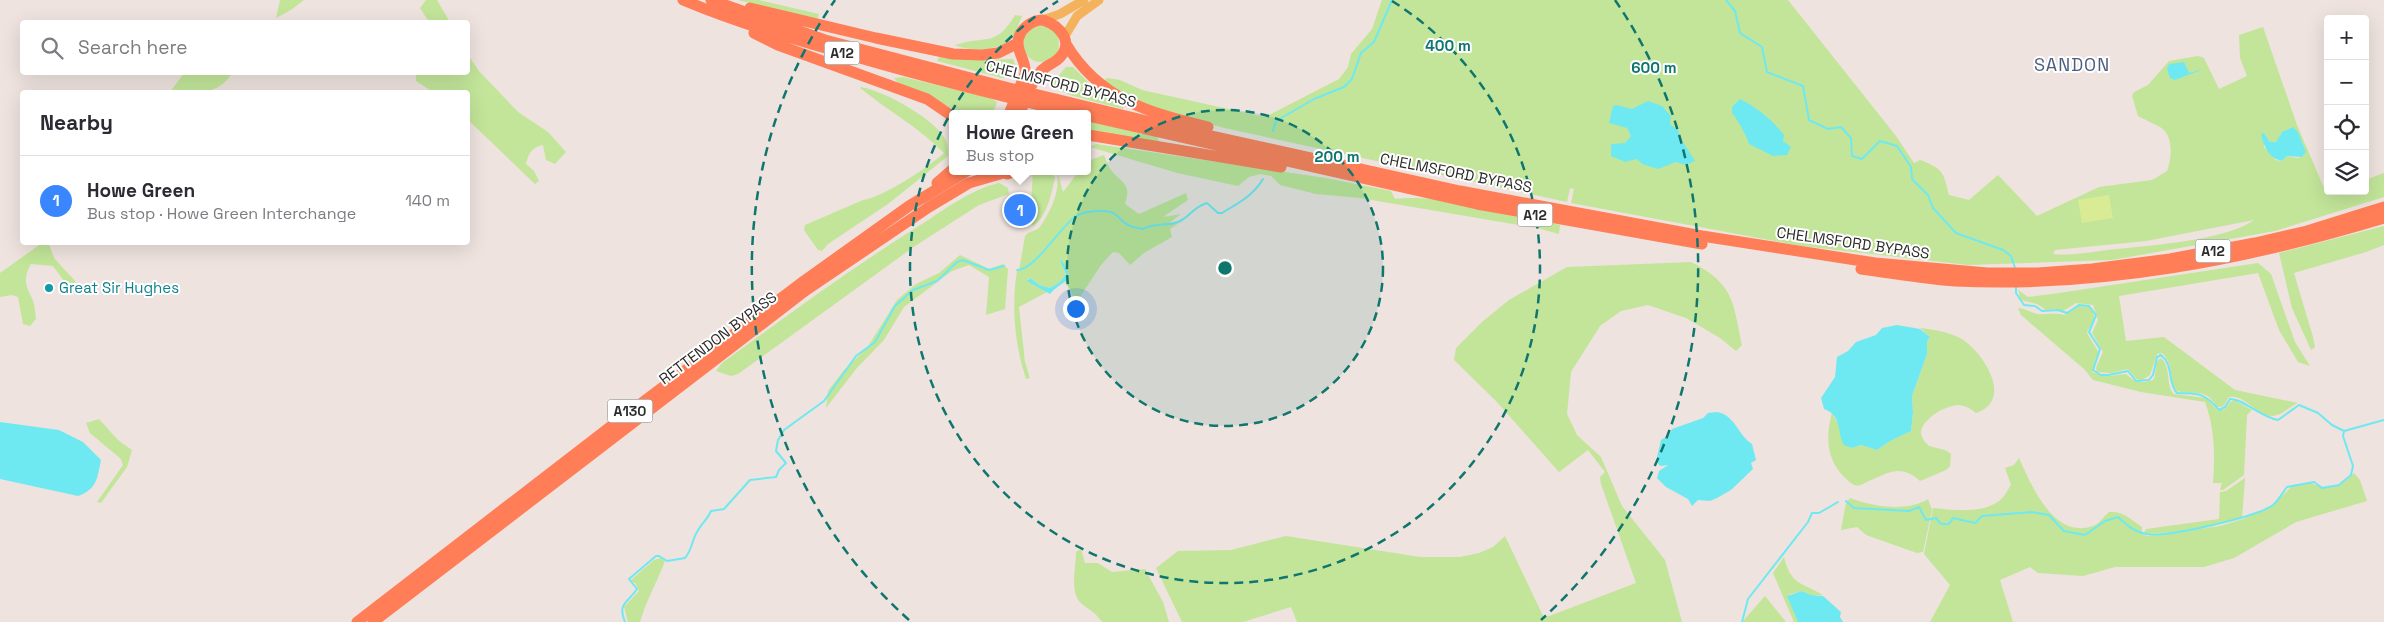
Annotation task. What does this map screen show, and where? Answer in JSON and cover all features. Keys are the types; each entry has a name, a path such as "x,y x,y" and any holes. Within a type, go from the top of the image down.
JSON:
{"highway":[{"name":"CHELMSFORD BYPASS","path":"683,0 721,16 824,48 1007,92"},
{"name":"CHELMSFORD BYPASS","path":"711,0 825,40 1007,92 1084,110"},
{"name":"A12","path":"711,0 953,54 998,53 1018,43"},
{"name":"A12","path":"721,16 778,44 926,99 949,114"},
{"path":"1011,110 1026,68 1018,43 1026,27 1042,20 1059,28 1066,40 1061,55 1043,69 1033,83 1023,110"},
{"name":"A12","path":"1066,40 1084,69 1099,84 1121,98 1154,113 1460,190"},
{"name":"A12","path":"891,87 926,104 949,122"},
{"name":"CHELMSFORD BYPASS","path":"1037,100 1066,110"},
{"name":"CHELMSFORD BYPASS","path":"1091,111 1460,190 1702,236 1987,278"},
{"name":"CHELMSFORD BYPASS","path":"1091,117 1477,204 1647,235 1953,281 1987,278 2134,274 2208,262 2310,239 2384,218"},
{"name":"A12","path":"1091,135 1414,189"},
{"path":"908,206 949,172"},
{"name":"RETTENDON BYPASS","path":"357,622 804,281 908,206 961,175"},
{"name":"RETTENDON BYPASS","path":"373,622 805,291 963,186 990,175"},
{"name":"CHELMSFORD BYPASS","path":"2038,278 2124,266 2256,243 2307,231 2384,207"}],"main road":[{"path":"1042,20 1060,14 1084,0"},
{"path":"1066,40 1076,16 1099,0"}],"green space":[{"path":"280,0 304,0 276,18"},
{"path":"426,0 437,0 449,20 428,20 420,8"},
{"path":"738,0 759,0 819,14 817,20"},
{"path":"1382,0 1788,0 1896,136 1914,163 1920,160 1941,172 1949,195 1969,200 1998,175 2037,216 2099,187 2152,180 2167,171 2171,154 2168,136 2160,127 2138,116 2132,96 2134,92 2148,85 2169,61 2198,56 2204,58 2219,89 2247,76 2240,58 2239,35 2263,27 2297,125 2324,188 2324,195 2369,195 2369,179 2384,173 2384,197 2275,231 2112,260 1968,265 1802,246 1571,203 1574,189 1570,188 1567,202 1224,128 1135,102 1102,82 1107,78 1120,80 1142,90 1265,117 1339,79 1348,67 1351,54 1372,29","holes":["2264,133 2270,142 2274,143 2279,139 2281,133 2304,155 2298,158 2287,156 2282,161 2276,160 2264,147","2254,220 2241,227 2204,238 2184,241 2080,254 2053,254 2055,250 2146,241"]},
{"path":"1015,15 1022,16 1013,36 1000,46 985,49 969,49 955,45 996,36 1002,32"},
{"path":"1041,26 1048,27 1054,31 1058,37 1058,51 1054,57 1048,61 1041,62 1034,61 1028,57 1024,51 1023,44 1024,37 1028,31 1034,27"},
{"path":"939,57 979,60 1013,59 1015,64 1009,77 1002,78 937,61"},
{"path":"470,58 479,71 518,112 548,132 566,152 555,164 546,160 543,145 536,147 531,152 526,164 534,171 539,181 535,184 470,122 470,90 430,90 416,81 416,75 470,75"},
{"path":"1066,67 1073,67 1097,91 1124,105 1123,109 1073,96 1050,86"},
{"path":"183,75 230,75 226,81 213,90 171,90"},
{"path":"903,77 990,98 997,102 993,110 954,110 898,83 894,78"},
{"path":"861,87 871,89 894,99 929,121 945,139 948,156 888,204 828,244 822,251 818,250 804,230 805,225 863,200 882,194 928,166 944,153 925,135 870,96"},
{"path":"1091,122 1157,137 1159,141 1156,143 1091,131"},
{"path":"1096,144 1326,178 1391,191 1395,199 1433,199 1499,210 1560,225 1559,234 1537,228 1360,198 1316,194 1280,185 1271,176 1260,174 1249,177 1238,186 1177,173 1091,146"},
{"path":"1104,155 1111,170 1127,188 1125,204 1139,214 1186,193 1188,200 1163,217 1181,214 1168,224 1179,223 1170,229 1172,237 1144,253 1130,265 1119,253 1113,252 1101,265 1076,303 1065,283 1069,274 1061,259 1060,261 1066,274 1060,282 1050,288 1039,285 1030,278 1027,280 1047,292 1019,307 1025,362 1030,378 1026,379 1019,353 1014,312 1017,271 1019,271 1025,236 1038,229 1047,216 1054,202 1058,175 1063,192 1076,175 1091,175 1091,160"},
{"path":"1033,175 1052,175 1055,177 1042,217 1033,226 1030,222"},
{"path":"999,183 1008,188 1009,194 979,205 915,246 738,374 731,376 716,371 722,363 871,257 959,200 978,190"},
{"path":"2109,195 2113,218 2082,223 2078,200"},
{"path":"2384,226 2384,245 2294,273 2313,337 2315,347 2311,350 2292,308 2279,253"},
{"path":"39,245 49,245 54,258 75,281 76,289 70,289 53,266 31,264 26,281 34,303 36,319 30,326 23,324 18,297 12,295 0,297 0,273"},
{"path":"960,255 989,269 1003,264 1008,269 1005,309 986,315 989,277 969,265 952,271 904,307 884,340 856,369 826,408 828,391 844,370 867,348 897,300 916,284 939,273"},
{"path":"1691,262 1716,278 1724,286 1733,305 1742,345 1736,351 1720,338 1686,318 1648,305 1621,311 1600,326 1571,372 1567,414 1577,435 1601,457 1622,506 1665,560 1682,622 1297,622 1291,607 1243,622 1182,622 1156,568 1178,551 1231,550 1286,536 1420,557 1460,557 1479,553 1493,547 1505,536 1544,618 1636,583 1601,484 1600,477 1605,472 1588,450 1559,472 1496,401 1454,360 1456,348 1482,322 1509,300 1567,267"},
{"path":"2258,263 2271,274 2295,342 2310,366 2298,362 2279,330 2258,273 2119,296 2126,341 2164,337 2235,390 2298,403 2273,416 2261,413 2235,397 2229,397 2224,406 2217,407 2204,394 2177,391 2174,387 2169,362 2162,353 2157,354 2150,375 2142,380 2136,379 2128,369 2111,373 2097,372 2096,368 2103,352 2092,333 2098,320 2093,305 2076,303 2063,311 2046,310 2037,304 2021,300 2018,290 2028,297"},
{"path":"2078,306 2089,307 2094,314 2087,333 2099,353 2092,372 2108,376 2126,374 2138,382 2149,381 2153,380 2156,362 2161,358 2166,367 2171,391 2174,394 2206,398 2218,411 2225,409 2234,400 2252,410 2247,415 2244,475 2223,490 2220,490 2222,483 2213,483 2214,442 2205,402 2141,392 2093,380 2084,369 2021,315 2018,308 2037,314 2064,315"},
{"path":"1920,328 1949,334 1967,343 1984,362 1991,374 1994,386 1993,397 1988,406 1976,413 1961,405 1947,407 1930,418 1922,427 1922,436 1929,446 1945,450 1951,454 1950,466 1946,470 1920,481 1907,473 1895,471 1860,485 1854,485 1838,470 1830,453 1828,434 1832,413 1852,448 1861,445 1877,450 1891,440 1911,431 1912,396 1927,354 1927,341 1930,337"},
{"path":"99,419 118,440 132,450 127,467 101,503 97,502 123,465 121,459 90,433 86,423"},
{"path":"2019,458 2038,496 2047,509 2068,526 2081,528 2097,524 2109,512 2127,516 2142,527 2142,534 2148,536 2220,526 2243,519 2273,505 2292,486 2311,483 2322,487 2334,486 2345,482 2354,473 2360,480 2367,501 2296,522 2234,558 2204,567 2115,567 2083,576 2038,573 2030,567 2000,580 2013,622 1930,622 1950,585 1924,554 1933,508 1967,510 1984,508 1999,501 2011,485 2005,468 2014,465"},
{"path":"2245,478 2242,518 2192,529 2152,534 2144,533 2146,529 2219,519 2220,492 2226,491"},
{"path":"1850,498 1869,504 1890,507 1911,506 1928,499 1932,510 1923,552 1917,553 1866,535 1857,527 1841,530 1846,503"},
{"path":"1081,549 1085,563 1098,563 1112,572 1145,569 1163,602 1169,622 1102,622 1078,600 1076,594 1074,580 1076,552"},
{"path":"1784,557 1790,573 1798,582 1823,595 1811,595 1802,591 1788,595 1798,622 1794,622 1773,573"},
{"path":"661,558 665,561 640,622 628,622 624,607 639,591 635,583 630,581 654,560"},
{"path":"1765,596 1786,622 1742,622"}],"water":[{"path":"2184,62 2189,73 2204,69 2175,80 2170,78 2167,69 2169,64"},
{"path":"1740,99 1764,114 1779,129 1784,135 1783,141 1791,147 1787,155 1773,156 1749,144 1742,128 1732,113 1732,107"},
{"path":"1648,101 1662,106 1671,116 1670,124 1679,131 1679,136 1695,161 1686,165 1676,162 1658,169 1642,164 1637,159 1625,162 1611,156 1611,144 1625,143 1631,136 1627,128 1609,123 1613,106 1632,109"},
{"path":"2293,127 2298,132 2306,152 2302,157 2287,156 2282,161 2273,157 2267,151 2261,134 2264,133 2270,142 2276,142 2282,132"},
{"path":"1061,259 1066,267 1068,277 1050,294 1027,281 1030,278 1039,285 1050,288 1060,282 1066,274 1060,261"},
{"path":"1897,325 1920,329 1930,337 1927,341 1927,354 1912,396 1911,431 1890,441 1877,450 1861,445 1852,448 1844,445 1834,415 1824,409 1821,398 1835,377 1837,357 1848,351 1856,342 1876,335 1882,328"},
{"path":"1717,412 1728,417 1752,444 1756,460 1751,463 1753,469 1731,490 1710,501 1698,500 1692,506 1688,499 1666,487 1657,478 1659,471 1668,465 1660,466 1658,463 1657,457 1661,440 1669,435 1672,429 1703,418 1708,413"},
{"path":"0,422 59,430 83,442 101,460 93,487 78,496 0,479"},
{"path":"1802,591 1811,595 1823,596 1841,612 1840,617 1843,622 1798,622 1787,596"}],"waterway":[{"path":"1273,131 1276,121 1314,99 1344,87 1352,79 1361,53 1374,42 1392,0"},
{"path":"1726,0 1735,11 1740,33 1762,47 1767,72 1803,86 1809,120 1828,129 1841,127 1851,138 1852,156 1862,159 1880,141 1897,146 1911,167 1912,179 1928,195 1933,208 1956,233 2003,250 2011,256 2015,268"},
{"path":"1017,270 1031,264 1076,216 1093,212 1111,212 1125,223 1143,229 1174,223 1182,220 1198,207 1207,203 1218,213 1222,213 1250,195 1263,179"},
{"path":"625,622 622,611 623,607 637,589 629,579 656,556 667,561 685,558 697,532 711,511 724,509 750,480 776,477 779,470 786,463 776,451 778,440 784,430 824,401 856,356 875,342 895,306 913,290 937,281 957,262 963,260 989,270 1004,266"},
{"path":"2016,286 2016,293 2024,305 2035,306 2042,311 2058,310 2067,313 2079,305 2089,306 2096,315 2089,332 2100,349 2093,370 2101,375 2128,371 2136,381 2149,380 2153,375 2157,357 2161,355 2168,364 2172,384 2177,393 2201,395 2219,410 2225,407 2230,399 2235,399 2278,420 2299,405 2318,413 2332,425 2344,431 2384,420"},
{"path":"1846,501 1854,508 1909,511 1919,507 1926,520 1936,518 1941,524 1949,524 1953,518 1975,523 1982,516 2032,512 2049,515 2064,531 2085,535 2105,521 2118,517 2138,532 2147,534 2172,533 2211,526 2264,510 2273,505 2287,487 2314,482 2322,488 2339,485 2351,475 2353,466 2343,436 2344,431"},
{"path":"1742,622 1748,599 1808,522 1812,513 1819,513 1838,502"}],"place":[{"name":"Howe Green","path":"1020,210"},
{"name":"Great Sir Hughes","path":"49,288"}],"district":[{"name":"SANDON","path":"2072,65"}]}
